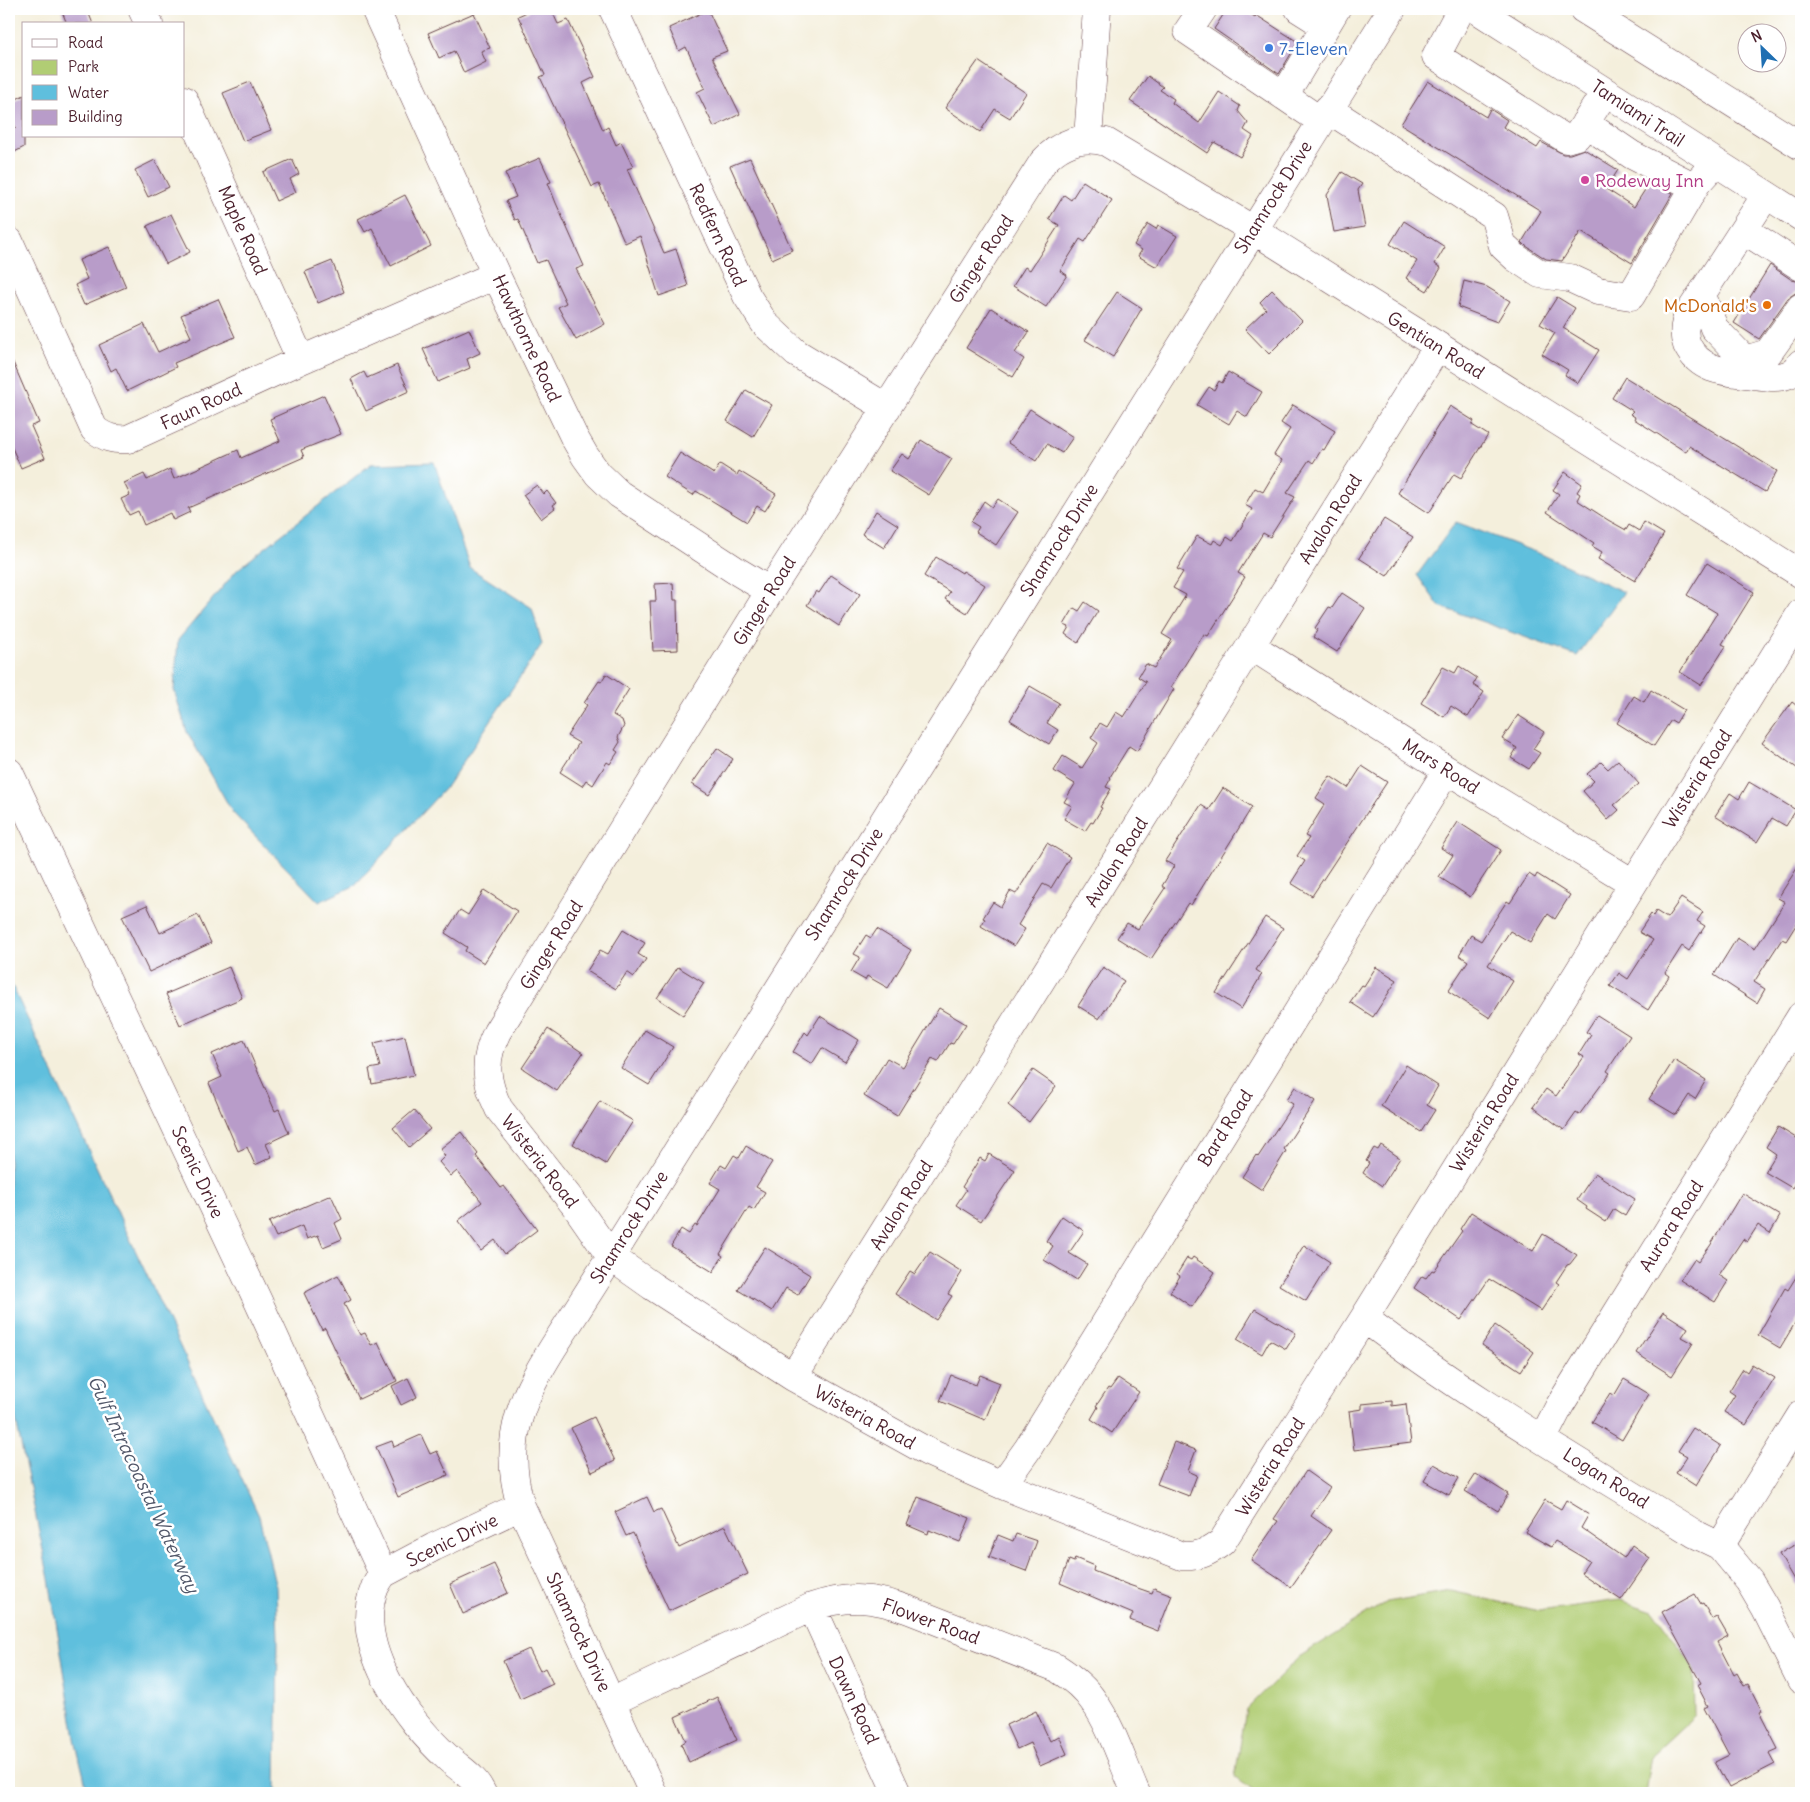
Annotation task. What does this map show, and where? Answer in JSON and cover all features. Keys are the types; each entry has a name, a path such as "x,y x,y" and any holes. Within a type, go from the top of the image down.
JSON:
{"street":[{"path":"142,9 148,22"},
{"name":"Hawthorne Road","path":"375,9 496,275 585,456 598,474 619,494 770,591"},
{"name":"Redfern Road","path":"613,9 747,296 766,324 796,353 887,408"},
{"path":"1076,142 1097,9"},
{"path":"1203,9 1188,31 1284,96 1325,115 1494,216 1503,246 1516,258 1540,274 1570,278 1598,291 1631,296 1697,183 1715,163"},
{"path":"1284,96 1331,17 1299,9"},
{"name":"Shamrock Drive","path":"653,1793 521,1506 513,1471 513,1452 514,1433 524,1398 544,1361 611,1257 1252,229 1392,9"},
{"path":"1461,9 1436,56 1566,139 1577,136 1605,92"},
{"name":"Tamiami Trail","path":"1476,9 1801,217"},
{"path":"1583,9 1801,146"},
{"name":"Maple Road","path":"185,102 301,360"},
{"path":"1585,123 1632,155 1691,185 1697,183"},
{"name":"Ginger Road","path":"486,1072 490,1045 497,1032 770,591 1043,162 1052,152 1076,142"},
{"name":"Gentian Road","path":"1076,142 1106,142 1252,229 1801,574"},
{"path":"1766,195 1688,315 1684,332 1691,352 1700,362 1714,369 1782,377 1794,372 1801,362"},
{"path":"1744,230 1801,267"},
{"name":"Faun Road","path":"9,241 94,428 105,437 114,440 128,439 301,360 496,275"},
{"path":"1702,295 1714,328 1746,360 1768,353 1801,307"},
{"name":"Avalon Road","path":"793,1377 1438,346"},
{"name":"Wisteria Road","path":"486,1072 491,1094 499,1109 577,1208 611,1257 652,1286 793,1377 928,1452 1002,1485 1182,1556 1194,1556 1210,1551 1222,1542 1364,1318 1801,613"},
{"name":"Mars Road","path":"1250,646 1447,770 1633,882"},
{"name":"Bard Road","path":"1002,1485 1027,1450 1447,770"},
{"name":"Scenic Drive","path":"9,772 254,1292 383,1574 434,1547 521,1506"},
{"name":"Aurora Road","path":"1543,1438 1560,1405 1801,1016"},
{"name":"Logan Road","path":"1364,1318 1410,1352 1543,1438 1695,1534 1720,1546 1749,1581 1793,1644 1801,1680"},
{"path":"1720,1546 1801,1416"},
{"path":"383,1574 375,1587 370,1609 370,1630 381,1668 392,1689 419,1726 448,1758 471,1776 482,1793"},
{"name":"Flower Road","path":"610,1702 831,1600 848,1598 890,1604 1057,1668 1070,1677 1094,1701 1104,1718 1136,1793"},
{"name":"Dawn Road","path":"812,1608 896,1793"}],"green space":[{"path":"1451,1591 1539,1611 1619,1600 1653,1611 1694,1667 1695,1715 1651,1756 1645,1793 1256,1793 1235,1777 1246,1710 1299,1657 1386,1602"}],"water":[{"path":"434,462 470,568 532,608 542,644 447,786 354,886 319,902 233,813 187,732 174,690 178,640 237,570 371,464"},
{"path":"1456,522 1543,555 1624,592 1577,656 1439,606 1417,575"},
{"name":"Gulf Intracoastal Waterway","path":"9,979 259,1516 276,1587 278,1638 276,1793 88,1793 76,1744 49,1579 9,1387"}],"building":[{"path":"61,9 87,9 92,22 66,22"},
{"path":"534,9 551,9 558,24 568,20 595,77 583,83 603,130 608,127 616,145 621,142 633,167 627,169 664,253 676,249 688,286 659,296 640,236 625,243 599,184 592,187 540,77 545,75 518,16"},
{"name":"7-Eleven","path":"1227,9 1242,9 1255,17 1256,15 1298,42 1279,74 1214,29"},
{"path":"708,10 727,51 712,57 740,114 714,127 697,92 705,88 686,47 679,51 669,28"},
{"path":"474,13 490,48 481,51 486,62 464,73 454,51 439,58 428,33"},
{"path":"978,61 1026,93 1010,118 995,109 980,132 945,108"},
{"path":"1148,76 1163,87 1160,90 1174,99 1172,103 1199,123 1219,92 1240,106 1238,111 1248,123 1244,130 1253,136 1240,157 1214,142 1207,153 1130,101"},
{"name":"Rodeway Inn","path":"1428,81 1486,117 1490,109 1507,120 1503,127 1537,148 1541,142 1563,154 1570,154 1584,149 1618,170 1606,189 1634,207 1650,182 1673,193 1632,263 1581,231 1562,261 1546,259 1526,246 1522,242 1541,211 1401,124"},
{"path":"250,82 271,130 243,141 223,93"},
{"path":"22,96 22,138 24,138 24,147 9,155 9,132 16,128 9,113 9,103"},
{"path":"540,158 551,182 548,183 556,203 584,266 576,269 605,324 576,340 558,307 566,303 546,260 537,263 518,219 515,220 506,201 516,197 505,173"},
{"path":"750,158 792,250 772,259 730,166"},
{"path":"292,159 299,174 290,179 296,192 276,201 263,172"},
{"path":"155,160 169,187 148,197 135,170"},
{"path":"1342,172 1362,184 1358,190 1365,227 1334,232 1327,195"},
{"path":"1083,181 1112,200 1085,242 1080,239 1060,271 1067,275 1046,307 1013,286 1025,267 1030,270 1059,225 1049,219 1064,195 1071,200"},
{"path":"405,195 431,246 391,266 372,228 365,232 358,219"},
{"path":"171,214 190,252 166,264 147,226"},
{"path":"1404,221 1445,247 1435,264 1441,268 1427,291 1406,278 1417,261 1390,244"},
{"path":"1148,224 1156,229 1158,225 1177,236 1157,267 1138,256 1142,250 1134,245"},
{"path":"109,247 126,287 84,305 75,285 87,279 79,260"},
{"path":"332,261 344,292 318,303 305,272"},
{"name":"McDonald's","path":"1770,265 1792,280 1801,282 1801,286 1797,292 1788,298 1759,339 1734,323"},
{"path":"1464,281 1487,287 1510,301 1497,322 1458,307"},
{"path":"1272,290 1302,321 1269,354 1245,329 1266,309 1260,302"},
{"path":"1117,292 1142,308 1113,357 1085,340"},
{"path":"1557,297 1575,308 1563,328 1599,350 1578,383 1565,375 1568,370 1542,354 1555,333 1540,324"},
{"path":"218,299 235,337 174,363 176,367 127,391 116,368 111,371 99,345 144,324 158,352 191,337 181,315"},
{"path":"991,308 1029,332 1015,353 1024,359 1013,377 966,348"},
{"path":"469,329 480,353 467,359 470,368 438,382 423,349"},
{"path":"9,353 39,423 31,426 45,458 21,468 9,441"},
{"path":"397,365 409,391 366,411 351,379 364,372 367,378"},
{"path":"1228,372 1262,392 1247,417 1237,411 1229,424 1197,405 1209,387 1214,390 1219,381 1222,383"},
{"path":"1625,377 1777,471 1765,492 1689,446 1686,452 1634,419 1635,417 1630,414 1633,411 1612,398"},
{"path":"746,390 772,405 753,437 727,421"},
{"path":"324,395 341,434 301,450 304,457 188,508 190,512 173,520 170,513 144,525 138,511 129,515 121,499 130,495 124,483 144,474 147,480 170,469 174,479 238,450 241,458 280,441 270,419"},
{"path":"1293,405 1335,431 1324,450 1322,449 1313,463 1309,460 1287,493 1295,497 1270,537 1263,533 1238,573 1245,577 1208,636 1204,634 1171,687 1174,689 1137,751 1129,746 1110,777 1106,787 1111,789 1100,807 1102,808 1093,823 1091,822 1085,831 1064,819 1072,806 1064,802 1075,784 1054,771 1063,756 1082,768 1098,743 1091,738 1100,723 1107,727 1116,712 1124,717 1146,682 1138,677 1146,664 1154,668 1172,640 1162,634 1186,595 1173,588 1183,572 1177,569 1197,536 1212,544 1214,540 1222,545 1227,537 1233,541 1252,509 1245,505 1255,488 1263,492 1282,460 1274,455 1290,429 1281,423"},
{"path":"1450,406 1474,421 1472,425 1488,435 1461,478 1454,474 1429,513 1398,493"},
{"path":"1030,409 1073,437 1062,453 1047,444 1036,461 1008,443"},
{"path":"921,440 952,459 929,495 890,471 902,454 909,459"},
{"path":"680,453 714,474 720,464 737,475 739,471 776,494 765,511 757,506 747,522 696,491 693,495 665,477"},
{"path":"1565,472 1582,484 1577,492 1580,494 1577,500 1608,520 1626,530 1629,525 1639,531 1644,522 1664,534 1635,581 1598,559 1602,552 1592,546 1594,543 1547,512 1559,494 1553,490"},
{"path":"537,485 544,494 547,491 556,503 553,505 555,508 541,519 523,495"},
{"path":"998,499 1018,512 996,545 976,532 979,527 971,522 984,501 992,507"},
{"path":"876,511 898,525 884,548 862,534"},
{"path":"1384,519 1413,537 1387,576 1359,558"},
{"path":"936,557 985,585 967,613 945,599 950,592 924,576"},
{"path":"1707,563 1754,592 1722,644 1726,646 1701,685 1680,672 1717,613 1687,595"},
{"path":"831,575 860,594 839,626 807,605 816,591 819,593"},
{"path":"673,583 674,600 677,600 678,650 653,651 650,601 656,601 655,584"},
{"path":"1342,593 1365,608 1337,652 1313,637 1318,629 1315,628 1329,607 1332,608"},
{"path":"1085,602 1098,611 1078,643 1065,634 1069,627 1064,625 1074,608 1079,611"},
{"path":"1459,666 1477,678 1473,685 1484,692 1468,717 1451,706 1444,717 1421,703 1443,667 1455,673"},
{"path":"606,674 629,689 613,715 622,720 624,726 618,737 620,742 615,750 618,752 610,764 607,762 593,785 586,780 582,786 560,772 579,743 567,736 587,705 584,703"},
{"path":"1030,686 1059,703 1047,723 1058,730 1049,744 1010,720"},
{"path":"1651,690 1684,710 1676,723 1671,720 1654,746 1617,723 1634,696 1644,702"},
{"path":"1792,702 1801,709 1801,771 1762,743"},
{"path":"1518,715 1544,732 1533,749 1540,753 1529,769 1511,758 1517,748 1502,739"},
{"path":"717,748 733,759 709,795 692,784"},
{"path":"1618,760 1639,784 1614,805 1619,810 1608,820 1583,791 1594,781 1587,774 1601,762 1608,769"},
{"path":"1362,766 1387,782 1312,896 1291,883 1305,861 1297,856 1309,838 1305,836 1325,804 1316,798 1330,776 1348,788"},
{"path":"1749,782 1796,810 1786,826 1772,818 1757,842 1715,816 1730,793 1739,799"},
{"path":"1223,788 1252,807 1191,905 1188,903 1151,959 1117,938 1127,923 1138,929 1165,888 1162,886 1174,866 1165,861 1201,805 1209,810"},
{"path":"1458,822 1501,850 1470,897 1439,877 1453,855 1441,848"},
{"path":"1047,843 1070,857 1051,888 1043,884 1018,925 1025,929 1014,946 981,926 985,919 983,918 993,902 1001,907 1010,891 1016,894"},
{"path":"1801,862 1801,917 1786,941 1782,939 1754,982 1765,989 1757,1003 1714,975 1737,938 1755,949 1785,902 1778,898"},
{"path":"1529,874 1535,878 1537,874 1570,895 1555,919 1548,914 1530,943 1510,931 1488,965 1513,981 1490,1018 1448,991 1468,961 1459,955 1471,935 1481,941 1507,901 1510,903"},
{"path":"484,890 517,911 484,963 465,951 467,947 445,933 460,910 468,915"},
{"path":"1681,898 1703,912 1697,921 1705,926 1689,951 1682,946 1665,973 1669,976 1648,1010 1610,986 1619,973 1628,979 1653,940 1639,932 1651,914 1653,916 1656,911 1667,918"},
{"path":"147,905 160,933 198,915 211,943 149,972 122,916"},
{"path":"1265,917 1283,928 1256,970 1262,974 1241,1009 1216,993"},
{"path":"877,929 911,950 888,988 867,976 865,980 851,972 860,957 854,954 866,935 871,938"},
{"path":"623,930 645,943 638,954 646,959 634,977 627,972 616,989 587,971 600,950 608,954"},
{"path":"229,967 242,998 180,1025 166,994"},
{"path":"678,967 704,983 683,1015 657,998"},
{"path":"1103,967 1124,981 1099,1019 1078,1006"},
{"path":"1376,967 1397,980 1373,1017 1350,1002 1362,985 1364,986"},
{"path":"939,1008 966,1024 953,1044 950,1043 938,1062 932,1059 897,1116 864,1096 887,1058 903,1067"},
{"path":"1597,1015 1630,1036 1607,1071 1610,1073 1579,1115 1576,1113 1564,1130 1533,1107 1546,1089 1556,1096 1584,1057 1579,1054 1591,1035 1586,1032"},
{"path":"820,1016 859,1040 845,1062 822,1048 812,1064 793,1052 805,1032 808,1035"},
{"path":"548,1029 583,1053 557,1091 522,1068"},
{"path":"645,1030 673,1047 649,1085 621,1068"},
{"path":"405,1036 414,1075 372,1084 369,1069 380,1067 374,1043"},
{"path":"244,1040 275,1111 279,1109 289,1133 266,1144 272,1157 255,1165 247,1147 238,1151 209,1083 222,1077 212,1054"},
{"path":"1674,1060 1706,1080 1695,1099 1689,1095 1676,1115 1649,1099"},
{"path":"1406,1065 1438,1086 1427,1105 1435,1110 1421,1132 1381,1106"},
{"path":"1033,1070 1056,1086 1029,1122 1008,1105"},
{"path":"1295,1087 1315,1101 1284,1149 1286,1151 1262,1190 1242,1177 1256,1155 1258,1157 1293,1104 1286,1100"},
{"path":"600,1101 633,1121 606,1164 573,1144"},
{"path":"414,1110 430,1129 409,1147 393,1128"},
{"path":"1778,1127 1801,1141 1801,1173 1792,1188 1765,1172 1776,1154 1766,1147"},
{"path":"461,1132 478,1154 476,1156 501,1188 504,1186 537,1230 505,1254 495,1240 481,1251 458,1221 482,1202 457,1171 451,1176 439,1162 445,1156 440,1149"},
{"path":"1381,1145 1400,1158 1382,1186 1363,1173 1369,1163 1366,1161 1374,1148 1378,1150"},
{"path":"746,1146 772,1162 756,1187 765,1192 754,1210 749,1207 720,1254 723,1256 713,1272 671,1246 681,1229 689,1234 695,1225 697,1226 720,1189 710,1183 721,1165 726,1168 734,1155 739,1158"},
{"path":"989,1154 1015,1170 981,1221 956,1205 966,1190 962,1187 980,1158 985,1161"},
{"path":"1595,1173 1635,1199 1625,1216 1614,1209 1606,1222 1586,1209 1587,1207 1577,1200"},
{"path":"1742,1193 1780,1216 1770,1233 1758,1225 1747,1242 1743,1239 1719,1275 1728,1281 1715,1302 1680,1280 1694,1259 1698,1262 1710,1246"},
{"path":"331,1195 342,1219 335,1223 342,1239 323,1247 318,1235 307,1239 302,1226 276,1237 269,1222"},
{"path":"1471,1212 1533,1251 1543,1234 1577,1255 1567,1265 1556,1282 1559,1284 1541,1311 1489,1279 1461,1320 1414,1288 1422,1276 1426,1278 1432,1270 1434,1271 1462,1231 1460,1229"},
{"path":"1062,1216 1084,1231 1069,1253 1087,1264 1077,1280 1044,1260 1053,1246 1046,1241"},
{"path":"1304,1245 1330,1262 1306,1301 1279,1285"},
{"path":"765,1247 810,1275 798,1295 786,1288 772,1311 738,1290"},
{"path":"930,1252 962,1272 948,1294 952,1296 936,1320 895,1294 910,1271 915,1274"},
{"path":"1193,1257 1215,1272 1192,1307 1170,1292 1180,1276 1177,1274 1187,1258 1191,1260"},
{"path":"1801,1269 1801,1313 1780,1348 1758,1335 1785,1288 1788,1290"},
{"path":"338,1275 351,1300 344,1304 360,1335 365,1333 371,1345 378,1342 397,1381 359,1399 325,1328 322,1330 304,1293"},
{"path":"1255,1309 1296,1333 1286,1349 1270,1340 1262,1354 1237,1339"},
{"path":"1663,1312 1688,1328 1682,1337 1693,1343 1672,1376 1636,1353"},
{"path":"1495,1325 1534,1352 1521,1371 1482,1345"},
{"path":"1752,1364 1775,1378 1746,1425 1724,1412 1735,1395 1729,1391 1743,1369 1747,1372"},
{"path":"951,1375 976,1385 980,1375 1000,1383 985,1420 940,1401"},
{"path":"408,1378 417,1397 401,1405 392,1386"},
{"path":"1118,1378 1139,1392 1112,1433 1091,1419 1098,1407 1096,1406 1108,1388 1110,1389"},
{"path":"1624,1379 1649,1394 1622,1440 1592,1422 1610,1393 1614,1396"},
{"path":"1392,1401 1392,1406 1406,1404 1411,1443 1354,1450 1349,1411 1362,1409 1362,1404"},
{"path":"594,1417 615,1461 592,1472 571,1428"},
{"path":"1693,1428 1721,1446 1696,1486 1676,1473 1687,1456 1678,1451"},
{"path":"421,1435 430,1454 437,1451 448,1475 398,1497 376,1447 392,1441 394,1447"},
{"path":"1174,1442 1196,1450 1188,1471 1197,1475 1189,1496 1157,1484"},
{"path":"1434,1464 1459,1478 1449,1495 1424,1481"},
{"path":"1306,1471 1330,1488 1311,1516 1331,1530 1291,1587 1251,1560 1278,1521 1274,1519"},
{"path":"1476,1474 1508,1494 1498,1511 1465,1491"},
{"path":"647,1497 654,1512 661,1509 679,1548 725,1526 748,1574 669,1611 633,1533 626,1536 615,1512"},
{"path":"918,1497 970,1518 960,1542 929,1530 928,1534 907,1525"},
{"path":"1545,1500 1561,1509 1566,1500 1589,1514 1581,1528 1624,1558 1632,1545 1650,1558 1621,1600 1581,1573 1589,1561 1555,1541 1551,1547 1525,1532"},
{"path":"1016,1534 1037,1541 1026,1571 989,1557 998,1535 1013,1541"},
{"path":"1801,1541 1801,1592 1779,1554"},
{"path":"1075,1558 1094,1566 1093,1571 1126,1584 1152,1593 1154,1588 1172,1595 1158,1631 1130,1620 1133,1614 1060,1583 1069,1560 1074,1562"},
{"path":"494,1564 508,1593 463,1614 450,1584"},
{"path":"1695,1594 1701,1604 1703,1603 1712,1619 1717,1617 1728,1636 1717,1642 1734,1675 1737,1673 1744,1686 1748,1684 1762,1711 1759,1712 1778,1749 1769,1753 1775,1764 1729,1788 1715,1762 1729,1755 1704,1708 1708,1706 1697,1685 1701,1683 1662,1612"},
{"path":"529,1649 540,1671 545,1668 553,1684 520,1699 503,1661"},
{"path":"717,1697 737,1740 689,1762 681,1744 686,1741 675,1717"},
{"path":"1036,1711 1050,1741 1059,1736 1067,1754 1040,1766 1030,1743 1017,1749 1006,1725"}],"place":[{"name":"7-Eleven","path":"1269,48"},
{"name":"Rodeway Inn","path":"1585,180"},
{"name":"McDonald's","path":"1767,305"}]}
